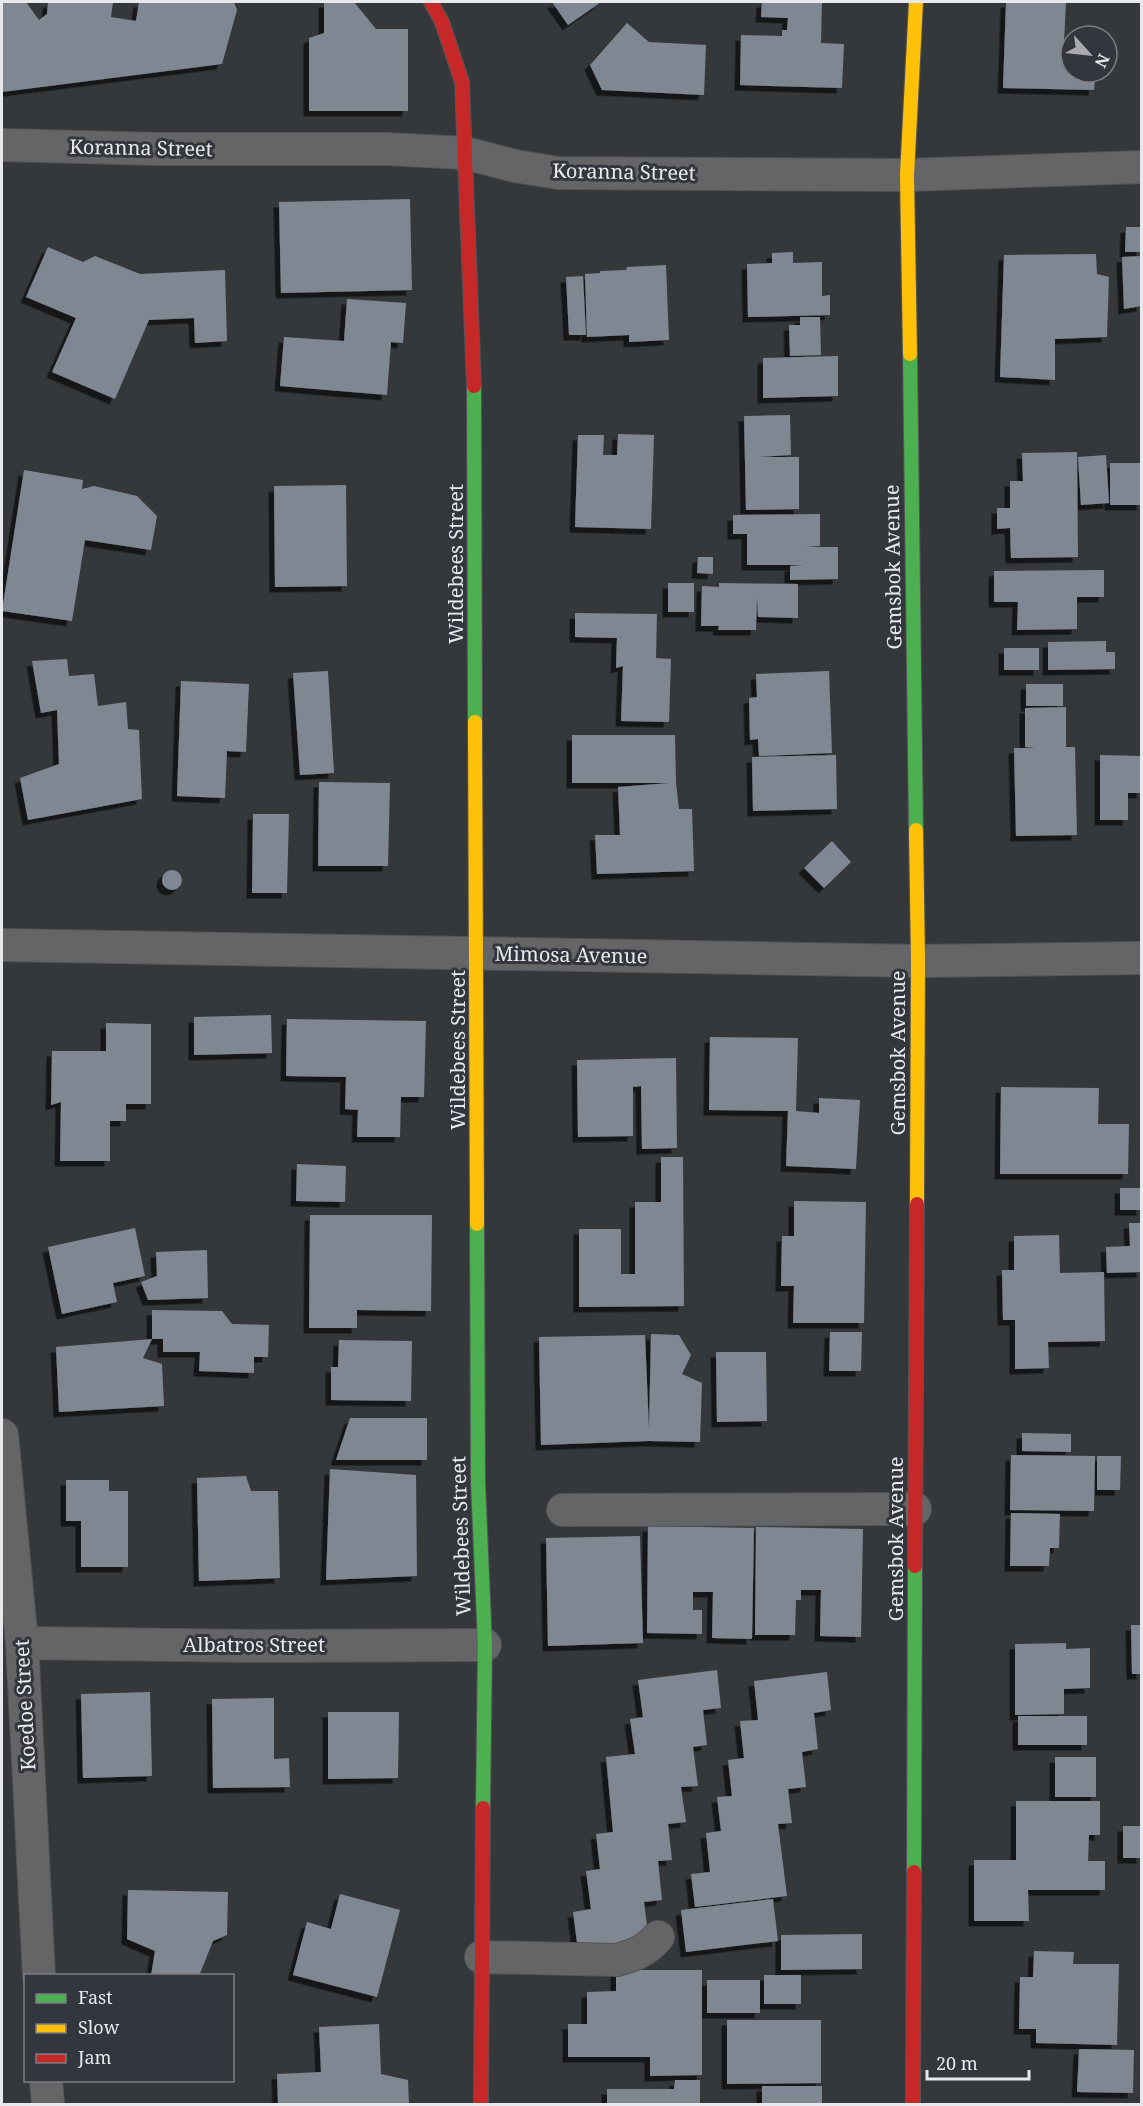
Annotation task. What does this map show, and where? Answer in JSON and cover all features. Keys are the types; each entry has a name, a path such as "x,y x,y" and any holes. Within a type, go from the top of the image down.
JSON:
{"street":[{"name":"Wildebees Street","path":"431,2 442,22 462,82 474,379 478,1482 485,1645 481,1957 482,2104"},
{"name":"Gemsbok Avenue","path":"913,2104 918,961 907,175 916,2"},
{"name":"Koranna Street","path":"2,146 387,149 465,153 515,166 558,173 907,175 1142,167"},
{"name":"Mimosa Avenue","path":"2,945 918,961 1142,958"},
{"name":"Koedoe Street","path":"2,1435 22,1643 39,1974"},
{"path":"563,1510 915,1509"},
{"name":"Albatros Street","path":"22,1643 257,1646 485,1645"},
{"path":"481,1957 617,1960 642,1952 658,1937"},
{"path":"46,2082 48,2104"}],"building":[{"path":"2,2 26,2 39,20 47,14 48,2 113,2 111,17 136,21 139,2 234,2 237,10 222,64 2,92"},
{"path":"324,2 354,2 376,29 408,29 408,111 309,111 309,38 324,33"},
{"path":"552,2 601,2 568,25"},
{"path":"762,2 822,2 821,43 844,44 842,88 740,85 741,35 782,36 782,30 787,30 788,18 761,17"},
{"path":"1006,2 1066,2 1065,24 1059,24 1059,84 1095,84 1094,90 1003,88"},
{"path":"627,23 649,42 706,45 704,95 602,90 590,65"},
{"path":"410,199 412,290 281,293 279,202"},
{"path":"1126,227 1142,227 1142,252 1125,252"},
{"path":"48,247 83,262 95,256 140,274 225,270 227,341 195,343 194,318 149,320 115,399 52,372 76,318 26,297"},
{"path":"793,252 793,263 822,262 822,296 830,295 830,315 748,317 747,264 772,263 772,253"},
{"path":"1096,254 1097,274 1109,277 1107,337 1055,339 1055,380 1000,377 1004,255"},
{"path":"1142,256 1142,306 1124,309 1122,257"},
{"path":"666,265 669,340 629,342 629,335 587,337 585,274 626,270 627,267"},
{"path":"583,276 586,335 569,335 566,277"},
{"path":"347,299 406,303 403,343 391,342 387,395 280,386 284,337 344,341"},
{"path":"800,317 820,317 821,355 790,356 789,325 800,325"},
{"path":"838,356 838,396 763,398 763,358"},
{"path":"790,415 791,455 759,457 799,457 799,509 746,510 744,416"},
{"path":"618,434 654,435 651,529 575,527 578,435 604,435 603,455 617,455"},
{"path":"1077,452 1078,557 1011,558 1010,528 997,529 997,508 1010,508 1010,481 1023,481 1022,453"},
{"path":"1106,455 1109,503 1081,505 1078,457"},
{"path":"1110,463 1142,463 1142,505 1110,505"},
{"path":"24,470 83,480 82,489 94,486 137,496 157,516 151,550 85,540 72,621 2,611"},
{"path":"346,485 347,586 275,587 274,486"},
{"path":"820,514 820,546 804,547 838,547 838,579 790,580 790,566 804,565 747,565 747,534 733,534 733,515"},
{"path":"698,557 713,557 713,574 697,573"},
{"path":"1104,570 1104,597 1077,597 1077,629 1017,630 1018,602 994,602 994,571"},
{"path":"668,583 694,583 694,612 668,612"},
{"path":"719,583 798,584 798,618 758,617 757,597 756,630 718,630 719,626 701,626 702,586 719,587"},
{"path":"575,613 657,614 656,658 671,659 669,722 621,721 623,666 616,668 617,638 575,637"},
{"path":"1106,641 1106,652 1115,652 1115,669 1048,670 1048,642"},
{"path":"1004,648 1039,648 1039,670 1004,670"},
{"path":"67,659 69,676 94,674 98,706 126,702 128,729 139,730 142,799 28,820 20,778 59,764 57,710 41,713 32,661"},
{"path":"328,671 334,773 300,775 293,673"},
{"path":"829,671 832,753 759,756 758,739 750,740 749,698 757,697 756,674"},
{"path":"181,681 249,684 246,752 227,751 225,798 177,796"},
{"path":"1026,684 1063,684 1063,706 1026,706"},
{"path":"1066,707 1066,747 1075,747 1077,835 1016,836 1014,748 1036,748 1025,747 1025,708"},
{"path":"572,735 675,735 679,809 692,809 694,871 597,874 595,835 620,835 618,787 670,783 572,783"},
{"path":"836,755 837,809 753,811 752,757"},
{"path":"1100,755 1142,756 1142,793 1128,793 1128,820 1100,820"},
{"path":"319,782 390,783 388,866 318,866"},
{"path":"253,814 289,814 287,893 252,893"},
{"path":"832,841 851,862 824,888 804,868"},
{"path":"172,870 179,873 182,880 179,887 172,890 165,887 162,880 165,873"},
{"path":"271,1015 272,1053 194,1055 194,1017"},
{"path":"287,1019 426,1021 424,1097 401,1097 400,1137 357,1137 358,1110 345,1109 346,1077 286,1076"},
{"path":"106,1023 151,1024 151,1104 126,1104 126,1121 110,1121 110,1161 60,1161 61,1102 51,1105 52,1051 106,1051"},
{"path":"710,1037 798,1038 796,1111 819,1113 819,1098 860,1100 856,1169 786,1166 788,1111 709,1110"},
{"path":"676,1058 677,1148 642,1149 641,1086 633,1087 633,1136 578,1137 577,1060"},
{"path":"1001,1087 1099,1088 1098,1124 1129,1124 1128,1174 1000,1174"},
{"path":"661,1157 683,1157 684,1306 579,1307 579,1229 621,1229 621,1274 635,1274 635,1202 661,1202"},
{"path":"297,1164 346,1166 345,1202 296,1201"},
{"path":"1120,1188 1142,1188 1142,1210 1120,1210"},
{"path":"794,1201 866,1202 864,1323 793,1323 794,1286 781,1286 782,1236 794,1236"},
{"path":"310,1215 432,1215 431,1311 357,1310 357,1328 309,1328"},
{"path":"1129,1223 1142,1223 1142,1272 1107,1273 1106,1247 1130,1246"},
{"path":"135,1228 145,1276 113,1283 117,1302 62,1314 48,1247"},
{"path":"1059,1235 1060,1273 1104,1272 1105,1341 1048,1342 1049,1368 1015,1369 1015,1320 1003,1320 1002,1270 1014,1270 1014,1236"},
{"path":"207,1250 208,1298 148,1300 141,1282 157,1276 156,1252"},
{"path":"152,1310 222,1311 232,1324 269,1325 268,1357 254,1357 254,1373 199,1371 200,1352 163,1352 163,1339 152,1339"},
{"path":"830,1332 862,1332 861,1371 829,1371"},
{"path":"651,1334 679,1335 691,1355 682,1374 702,1383 700,1442 649,1441 541,1445 539,1337 645,1335 649,1430"},
{"path":"152,1339 143,1358 162,1364 164,1406 59,1412 56,1347"},
{"path":"339,1340 412,1341 411,1401 331,1400 331,1367 338,1367"},
{"path":"716,1352 766,1352 767,1421 717,1422"},
{"path":"350,1418 427,1418 427,1460 336,1460"},
{"path":"1022,1433 1071,1434 1071,1452 1022,1451"},
{"path":"1011,1455 1095,1456 1094,1511 1010,1510"},
{"path":"1097,1456 1121,1456 1120,1490 1097,1490"},
{"path":"330,1469 416,1475 417,1576 326,1580"},
{"path":"246,1476 251,1491 278,1491 280,1578 199,1581 197,1478"},
{"path":"66,1480 109,1480 109,1491 128,1491 128,1567 81,1567 81,1521 66,1521"},
{"path":"1011,1513 1060,1514 1059,1548 1050,1548 1049,1566 1010,1566"},
{"path":"648,1526 754,1528 752,1639 712,1638 713,1592 693,1592 693,1610 702,1610 702,1634 647,1633"},
{"path":"756,1527 863,1529 861,1637 820,1636 821,1590 801,1590 801,1600 796,1600 795,1635 755,1635"},
{"path":"640,1536 643,1643 548,1646 546,1538"},
{"path":"1131,1625 1142,1625 1142,1674 1132,1674"},
{"path":"1066,1643 1066,1649 1090,1648 1090,1688 1064,1689 1064,1714 1015,1715 1015,1644"},
{"path":"717,1670 721,1708 703,1710 707,1745 693,1747 698,1786 681,1787 686,1822 668,1824 672,1860 658,1861 662,1900 644,1902 649,1941 578,1950 573,1912 591,1909 586,1871 600,1869 596,1834 613,1832 606,1757 635,1754 630,1719 643,1717 638,1680"},
{"path":"827,1672 831,1710 814,1713 818,1749 802,1752 806,1787 788,1789 792,1823 778,1824 787,1896 695,1907 691,1874 710,1872 706,1833 721,1831 717,1797 732,1796 728,1760 744,1758 740,1721 758,1720 754,1681"},
{"path":"150,1692 152,1776 83,1778 81,1694"},
{"path":"274,1698 274,1759 289,1758 290,1787 213,1788 212,1699"},
{"path":"328,1712 399,1712 398,1778 328,1779"},
{"path":"1018,1716 1087,1716 1087,1745 1018,1745"},
{"path":"1055,1757 1096,1757 1096,1797 1055,1797"},
{"path":"1016,1801 1100,1801 1100,1835 1089,1835 1088,1861 1105,1861 1105,1890 1028,1890 1029,1921 974,1921 974,1860 1016,1860"},
{"path":"1123,1826 1142,1826 1142,1858 1123,1858"},
{"path":"128,1890 228,1892 227,1935 213,1941 200,1974 151,1974 155,1951 127,1939"},
{"path":"340,1894 400,1910 377,1997 293,1975 307,1922 331,1929"},
{"path":"773,1899 778,1941 686,1952 681,1910"},
{"path":"862,1934 862,1969 781,1970 781,1935"},
{"path":"1034,1951 1074,1952 1073,1964 1119,1964 1117,2045 1036,2043 1036,2029 1019,2029 1020,1977 1033,1977"},
{"path":"616,1970 702,1970 702,2075 650,2076 650,2057 568,2057 568,2024 587,2024 587,1992 616,1991"},
{"path":"764,1975 801,1975 801,2004 764,2004"},
{"path":"707,1980 760,1980 760,2013 707,2013"},
{"path":"727,2020 821,2020 821,2083 727,2084"},
{"path":"379,2024 381,2074 408,2080 409,2104 278,2104 277,2074 321,2072 319,2027"},
{"path":"1079,2049 1134,2050 1133,2093 1077,2092"},
{"path":"675,2080 700,2080 700,2104 607,2104 607,2089 674,2089"},
{"path":"762,2086 822,2086 822,2104 762,2104"}],"traffic: fast":[{"path":"910,354 916,830"},
{"path":"474,386 475,722"},
{"path":"477,1224 478,1482 485,1645 483,1808"},
{"path":"914,1872 915,1566"}],"traffic: slow":[{"path":"910,354 907,175 916,2"},
{"path":"475,722 477,1224"},
{"path":"916,830 917,1204"}],"traffic: jam":[{"path":"431,2 442,22 462,82 474,386"},
{"path":"915,1566 917,1204"},
{"path":"481,2104 483,1808"},
{"path":"913,2104 914,1872"}]}
